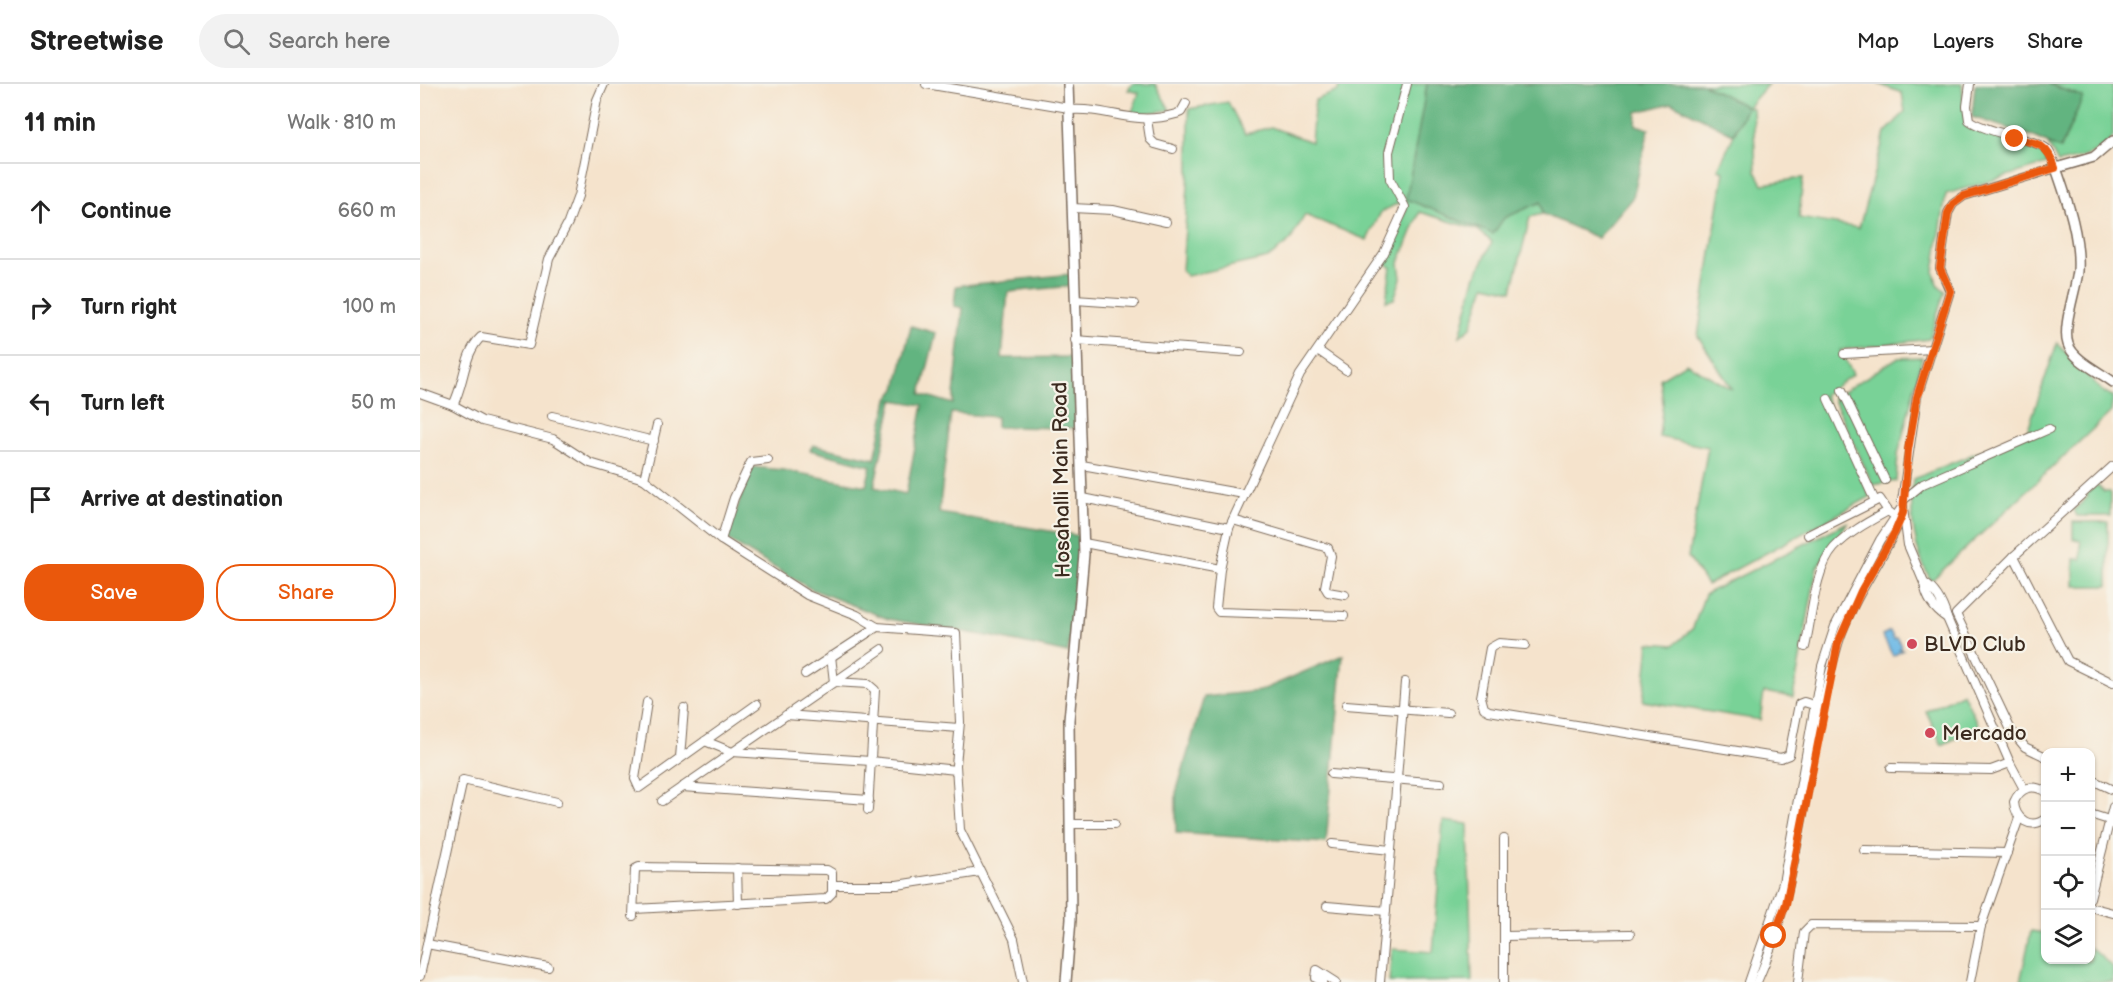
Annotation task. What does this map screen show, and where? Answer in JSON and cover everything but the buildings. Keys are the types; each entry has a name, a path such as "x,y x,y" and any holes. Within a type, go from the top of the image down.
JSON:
{"street":[{"path":"453,405 459,394 471,346 481,337 529,345 549,260 568,223 578,196 597,100 604,84"},
{"path":"926,84 1069,109 1087,109 1124,118 1147,119 1176,114 1181,112 1186,103"},
{"name":"Hosahalli Main Road","path":"1066,982 1071,919 1069,720 1084,543 1075,340 1068,84"},
{"path":"1344,616 1219,612 1216,608 1220,569 1233,520 1262,462 1300,375 1319,351 1384,253 1405,207 1390,179 1389,152 1407,84"},
{"path":"1970,84 1967,105 1969,120 2015,139 2043,145 2051,155 2070,205 2078,268 2067,333 2068,345 2079,358 2113,382"},
{"path":"1147,119 1150,139 1155,144 1173,149"},
{"path":"1749,982 1783,883 1820,707 1838,643 1861,591 1895,532 1901,510 1917,397 1950,291 1940,268 1948,213 1953,204 1964,196 2094,157 2113,141"},
{"path":"1072,208 1113,210 1166,222"},
{"path":"1075,300 1134,304"},
{"path":"1075,340 1241,352"},
{"path":"1844,354 1932,349"},
{"path":"1319,351 1346,370"},
{"path":"1842,390 1885,480"},
{"path":"420,393 453,405 482,421 553,439 590,463 644,479 721,540 807,595 857,615 877,627 956,633 959,728 956,770 960,830 1014,939 1023,982"},
{"path":"1828,399 1875,501"},
{"path":"552,416 654,441"},
{"path":"644,479 657,424"},
{"path":"1805,647 1823,566 1833,549 1860,527 1888,511 1901,510 1923,484 2049,429"},
{"path":"721,540 734,498 751,462 768,460"},
{"path":"1082,465 1244,494"},
{"path":"2041,755 2025,747 2011,730 1956,614 2014,556 2113,466"},
{"path":"1083,498 1230,528"},
{"path":"1808,535 1880,499 1888,511"},
{"path":"1901,510 1908,545 1924,583 1925,591 1935,610 1947,618 2010,763 2024,789"},
{"path":"1233,520 1328,548 1331,556 1325,587 1328,592 1345,595"},
{"path":"1084,543 1220,569"},
{"path":"2014,556 2068,661 2113,683"},
{"path":"805,674 877,627"},
{"path":"1525,645 1499,643 1490,648 1482,697 1484,708 1489,711 1781,758 1789,755 1799,704 1820,707"},
{"path":"662,801 882,649"},
{"path":"831,656 834,682"},
{"path":"834,682 873,685 868,810"},
{"path":"1380,982 1405,682"},
{"path":"647,702 636,786 639,788 757,704"},
{"path":"1346,705 1448,713"},
{"path":"1758,982 1786,904 1820,707"},
{"path":"680,758 684,708"},
{"path":"786,715 959,728"},
{"path":"705,741 732,752 871,761 956,770"},
{"path":"1891,768 1991,770 2010,763"},
{"path":"1331,774 1441,783"},
{"path":"420,976 464,780 557,802"},
{"path":"2095,781 2113,790"},
{"path":"682,787 868,800"},
{"path":"1970,982 1981,926 2019,818 2014,802 2024,789 2032,787 2041,790"},
{"path":"2095,883 2113,807"},
{"path":"2095,815 2111,821"},
{"path":"2019,818 2034,824 2041,820"},
{"path":"1070,824 1114,824"},
{"path":"1504,839 1504,982"},
{"path":"1332,844 1391,849"},
{"path":"1864,850 2007,854"},
{"path":"645,866 827,870 832,873 832,885 832,893 826,899 633,913 635,869 645,866"},
{"path":"737,868 738,904"},
{"path":"832,885 897,885 980,872"},
{"path":"1327,906 1386,911"},
{"path":"2095,908 2113,913"},
{"path":"1798,982 1804,932 1811,925 1981,926"},
{"path":"1504,936 1630,934"},
{"path":"427,944 548,967"},
{"path":"1319,977 1336,982"}],"green space":[{"path":"1132,84 1155,84 1170,110 1131,115 1139,93 1128,90"},
{"path":"1339,84 1427,84 1407,199 1504,218 1541,202 1543,214 1530,217 1512,291 1485,285 1471,327 1460,336 1475,278 1492,242 1478,230 1420,212 1399,263 1401,278 1394,299 1386,301 1391,267 1382,261 1406,210 1406,199 1381,212 1367,240 1305,215 1290,241 1268,258 1187,276 1182,271 1189,172 1189,109 1228,102 1245,134 1271,127 1311,142 1315,100 1338,91"},
{"path":"1427,84 1703,84 1747,107 1733,134 1672,103 1637,112 1636,125 1649,129 1633,197 1598,238 1543,214 1541,202 1504,218 1493,234 1406,199"},
{"path":"1703,84 1768,84 1748,107 1753,109 1756,171 1763,184 1803,178 1799,218 1859,228 1885,133 1905,112 1902,93 1878,84 1962,84 1966,127 2044,153 2047,164 1946,194 1934,272 1937,284 1945,291 1929,339 1840,350 1853,374 1824,395 1870,497 1707,585 1688,557 1708,447 1659,437 1663,402 1660,379 1686,363 1732,389 1698,336 1724,171 1718,169 1747,107"},
{"path":"1975,84 2048,84 2083,97 2060,149 2032,136 1972,117"},
{"path":"2048,84 2113,84 2113,137 2108,143 2089,155 2058,163 2048,144 2061,149 2083,97"},
{"path":"1071,274 1072,286 1008,292 1002,358 1074,357 1076,428 996,427 996,417 951,413 939,513 1080,536 1068,653 994,637 888,619 811,589 726,539 752,467 783,470 866,486 871,466 810,450 813,445 875,459 888,399 896,389 911,326 936,333 921,394 953,404 963,308 954,306 956,286","holes":["893,400 923,405 906,494 874,487"]},
{"path":"2057,343 2103,392 2113,396 2111,412 1931,581 1920,557 1914,532 1913,479 2027,432"},
{"path":"1922,357 1898,455 1896,481 1873,485 1833,398 1897,358"},
{"path":"2097,485 2104,492 2110,492 2110,516 2077,516 2074,510 2088,497 2086,494"},
{"path":"1848,522 1817,567 1793,697 1764,692 1760,720 1643,701 1649,643 1674,645 1693,628 1705,594"},
{"path":"2073,522 2108,522 2108,586 2074,586 2074,559 2081,559 2081,540 2073,539"},
{"path":"1343,655 1326,843 1176,833 1176,793 1204,697 1260,691"},
{"path":"1963,693 1979,727 1942,745 1926,711"},
{"path":"1443,821 1468,824 1472,981 1389,982 1392,949 1433,952"},
{"path":"2031,931 2041,932 2041,964 2095,964 2095,951 2113,967 2113,982 2020,982"}],"water":[{"path":"1890,631 1901,646 1899,649 1903,650 1893,656 1882,635"}],"place":[{"name":"BLVD Club","path":"1912,644"},
{"name":"Mercado","path":"1930,733"}],"route":[{"path":"1774,936 1786,904 1838,643 1861,591 1895,532 1903,513 1902,501 1908,450 1917,397 1950,291 1940,268 1948,213 1953,204 1964,196 2055,168 2049,151 2043,145 2015,139"}]}
